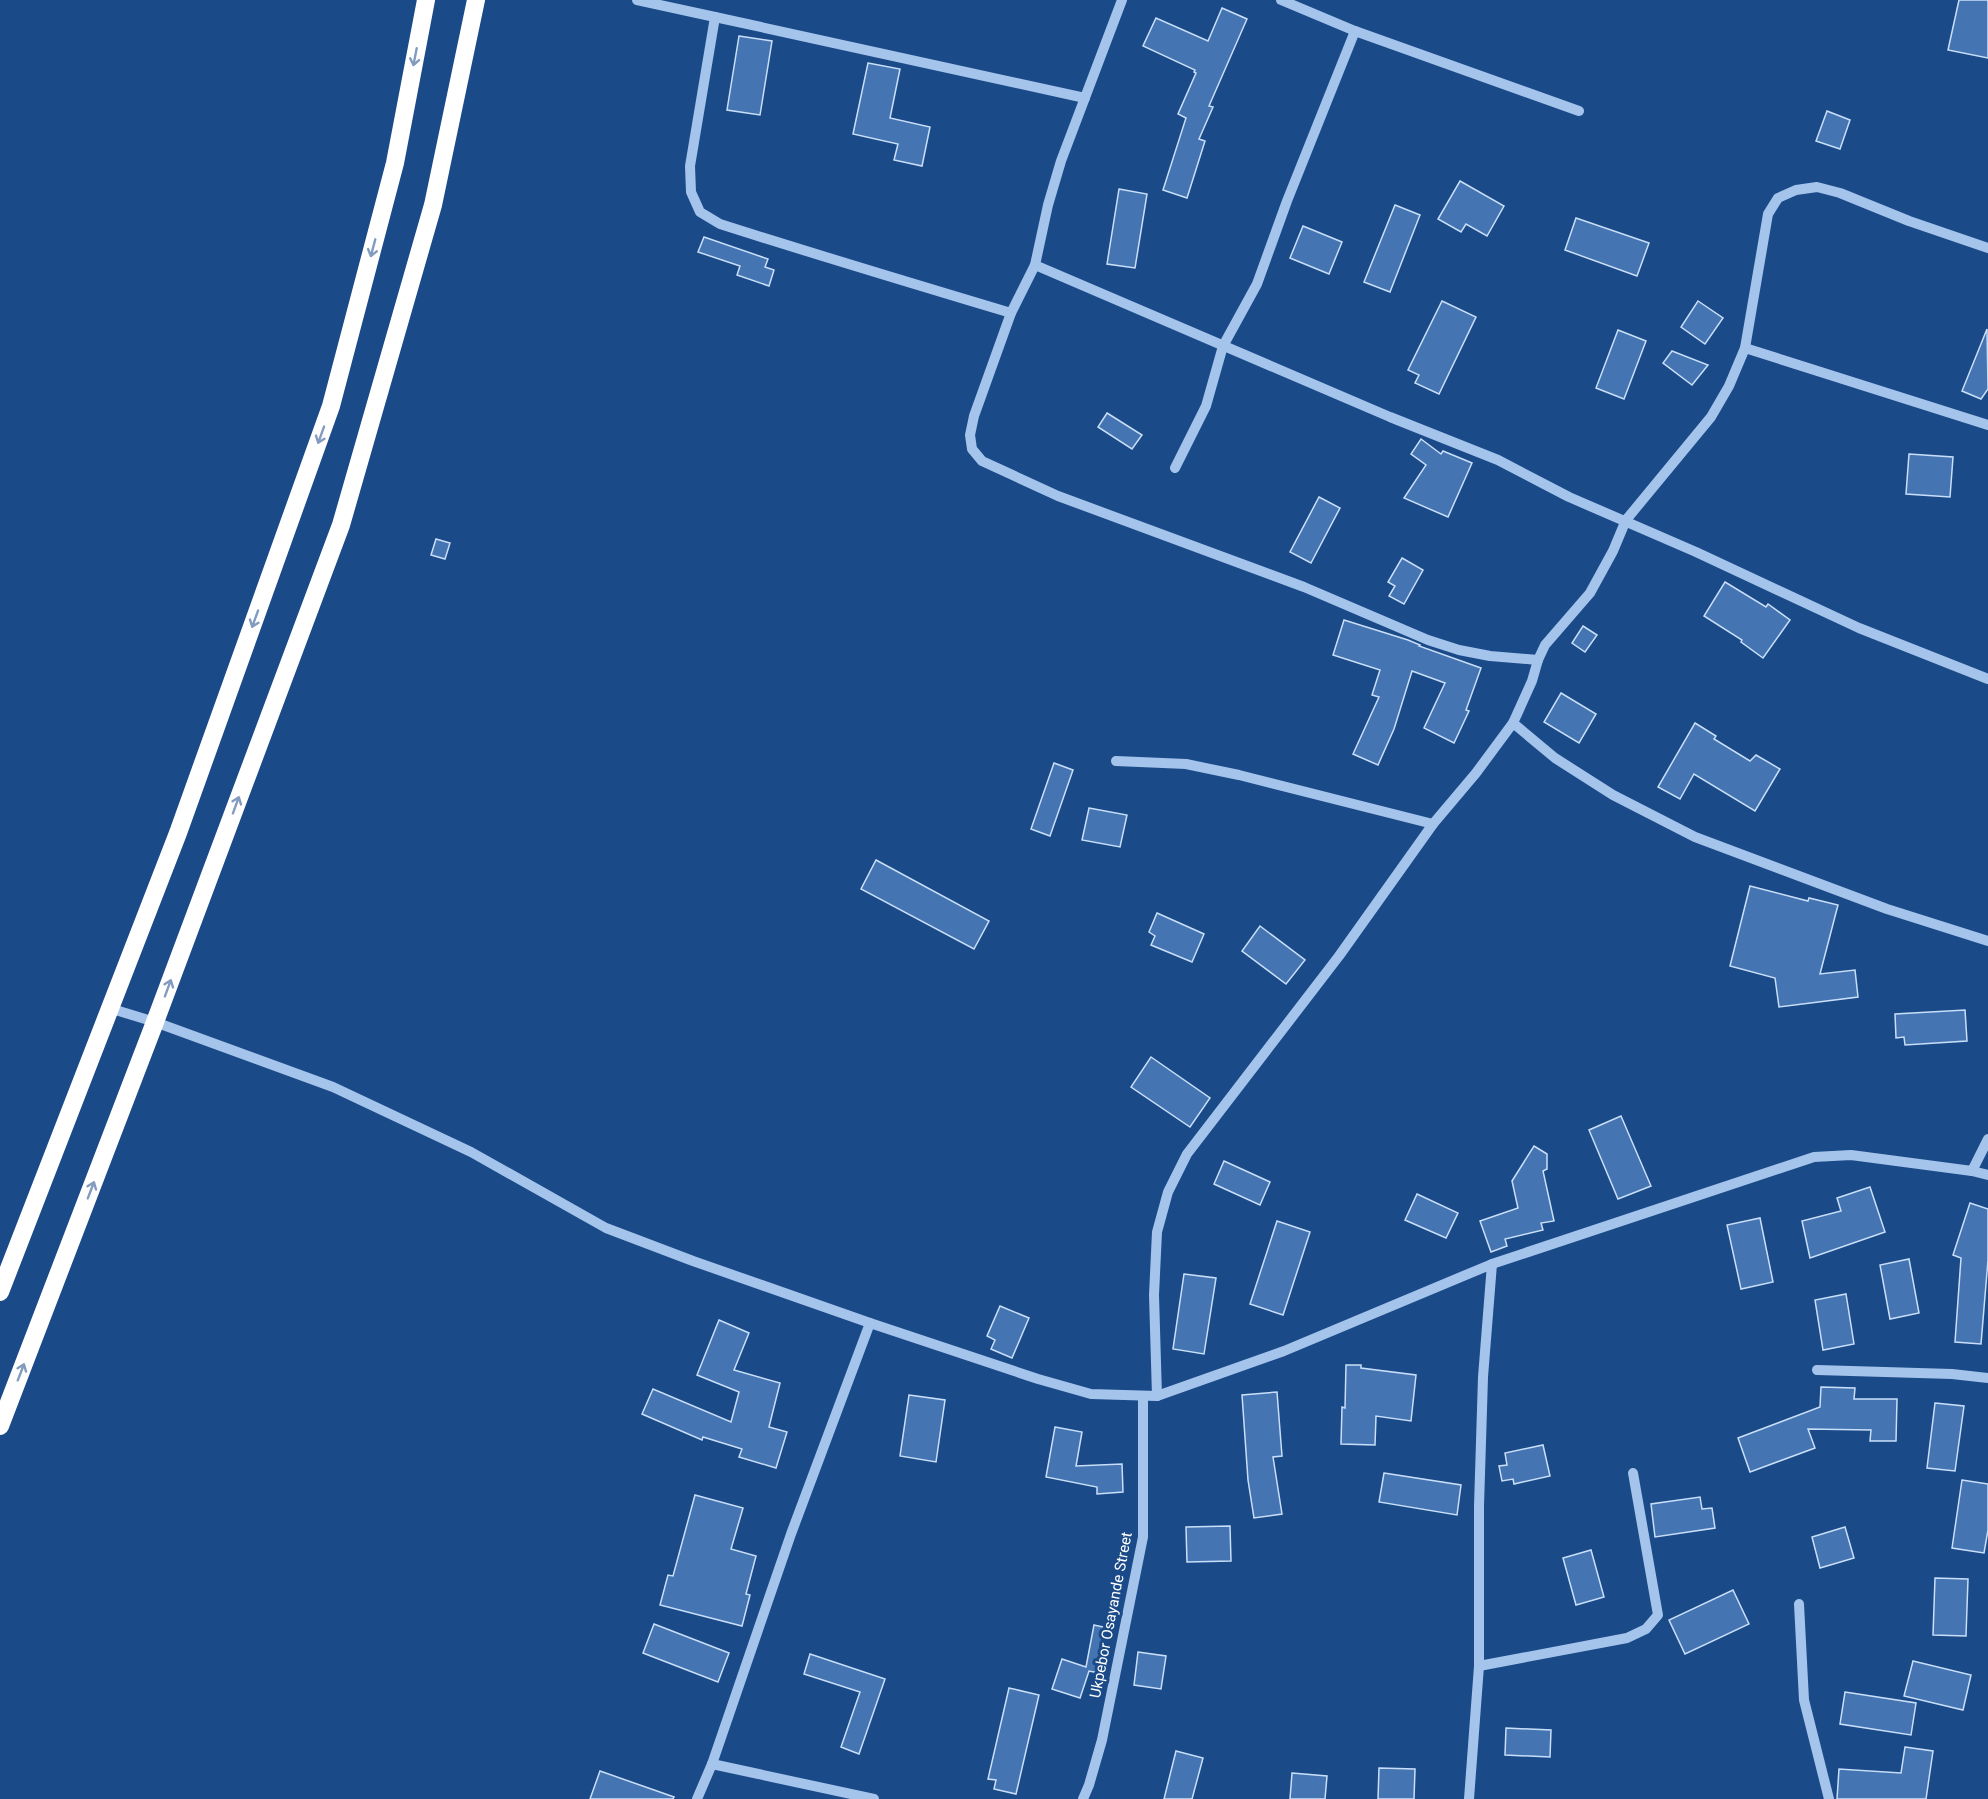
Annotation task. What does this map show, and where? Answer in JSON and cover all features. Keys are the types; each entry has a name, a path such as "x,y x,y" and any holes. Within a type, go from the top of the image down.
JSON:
{"highway":[{"path":"0,1292 178,833 331,406 395,163 426,0"},
{"path":"0,1426 155,1022 341,525 433,205 476,0"}],"street":[{"path":"637,0 1085,98"},
{"path":"1122,0 1061,161 1048,205 1035,265 1011,313 974,416 970,435 972,449 982,460 1058,496 1304,587 1439,643 1459,650 1490,656 1538,660"},
{"path":"1281,0 1355,31 1579,111"},
{"path":"714,17 690,166 691,192 700,212 720,224 1011,313"},
{"path":"1175,468 1206,406 1223,346 1257,284 1287,201 1355,31"},
{"path":"1157,1396 1154,1295 1157,1232 1168,1192 1187,1154 1340,956 1434,824 1513,723 1545,645 1590,592 1626,520 1711,417 1729,386 1745,348 1768,214 1778,198 1796,190 1817,187 1840,193 1909,222 1988,248"},
{"path":"1035,265 1498,460 1569,497 1626,520 1859,628 1988,679"},
{"path":"1745,348 1988,425"},
{"path":"1513,723 1564,764 1613,795 1695,837 1887,909 1988,941"},
{"path":"1116,761 1186,764 1434,824"},
{"path":"109,1008 155,1022 333,1087 471,1152 606,1228 870,1323 1038,1379 1091,1394 1157,1396 1284,1351 1492,1264 1814,1157 1851,1155 1988,1175"},
{"path":"1972,1171 1988,1139"},
{"path":"1469,1799 1479,1666 1479,1494 1483,1377 1492,1264"},
{"path":"697,1799 712,1764 791,1534 870,1323"},
{"path":"1817,1370 1952,1374 1988,1378"},
{"name":"Ukpebor Osayande Street","path":"1083,1799 1102,1740 1143,1538 1143,1396"},
{"path":"1479,1666 1627,1638 1646,1629 1658,1615 1633,1473"},
{"path":"1800,1604 1804,1700 1829,1799"},
{"path":"712,1764 874,1799"}],"building":[{"path":"1959,0 1988,0 1988,58 1948,50"},
{"path":"1222,8 1247,19 1209,106 1213,107 1199,139 1205,141 1187,198 1163,190 1186,118 1178,114 1196,73 1195,70 1143,46 1156,18 1208,41"},
{"path":"739,36 772,41 760,115 727,110"},
{"path":"868,63 900,69 890,118 930,127 922,166 894,160 898,144 853,134"},
{"path":"1827,111 1850,120 1840,149 1816,141"},
{"path":"1460,181 1504,206 1487,236 1466,224 1461,232 1438,219"},
{"path":"1119,189 1147,194 1135,268 1107,264"},
{"path":"1395,205 1420,215 1390,292 1364,282"},
{"path":"1576,218 1649,243 1637,276 1565,250"},
{"path":"1303,226 1342,242 1329,274 1290,258"},
{"path":"704,237 768,259 765,267 774,270 769,286 737,275 740,266 698,252"},
{"path":"1442,301 1476,317 1439,394 1415,383 1419,375 1408,370"},
{"path":"1698,301 1723,318 1705,344 1681,327"},
{"path":"1987,329 1988,389 1981,399 1962,391"},
{"path":"1618,330 1646,341 1624,399 1596,388"},
{"path":"1672,351 1708,365 1692,385 1663,363"},
{"path":"1107,413 1142,435 1132,449 1098,427"},
{"path":"1421,439 1441,454 1443,451 1472,463 1448,517 1404,498 1426,465 1411,454"},
{"path":"1909,454 1953,457 1950,497 1906,494"},
{"path":"1319,497 1340,508 1311,563 1290,552"},
{"path":"436,539 450,543 445,559 431,555"},
{"path":"1402,558 1423,570 1404,604 1389,596 1395,586 1388,582"},
{"path":"1725,582 1766,607 1768,604 1790,620 1763,658 1741,642 1742,640 1704,616"},
{"path":"1344,620 1408,640 1481,668 1466,710 1469,711 1454,743 1424,728 1445,683 1412,671 1394,729 1378,765 1353,754 1379,697 1372,695 1380,670 1333,655"},
{"path":"1583,626 1597,635 1585,652 1572,643"},
{"path":"1561,693 1596,714 1579,743 1544,722"},
{"path":"1695,723 1716,736 1714,739 1750,761 1756,755 1780,769 1755,811 1694,774 1680,799 1658,787"},
{"path":"1054,763 1073,770 1050,836 1031,829"},
{"path":"1089,808 1127,815 1120,847 1082,840"},
{"path":"876,860 989,921 974,949 861,889"},
{"path":"1750,886 1808,901 1809,898 1838,905 1820,974 1855,970 1858,997 1779,1007 1775,978 1730,966"},
{"path":"1157,913 1204,934 1192,962 1151,945 1155,936 1149,932"},
{"path":"1260,926 1305,960 1286,984 1242,951"},
{"path":"1965,1010 1967,1041 1905,1045 1904,1037 1896,1038 1895,1014"},
{"path":"1151,1057 1210,1098 1190,1127 1131,1087"},
{"path":"1621,1116 1651,1186 1618,1199 1589,1130"},
{"path":"1534,1146 1547,1154 1547,1169 1543,1171 1554,1221 1541,1223 1543,1230 1505,1239 1507,1246 1491,1252 1480,1221 1518,1208 1512,1181"},
{"path":"1224,1161 1270,1182 1260,1205 1214,1184"},
{"path":"1870,1187 1885,1232 1810,1258 1802,1221 1841,1211 1837,1198"},
{"path":"1417,1194 1458,1213 1446,1238 1405,1220"},
{"path":"1970,1203 1988,1209 1988,1260 1981,1344 1955,1342 1961,1258 1953,1255"},
{"path":"1760,1218 1773,1282 1741,1289 1727,1225"},
{"path":"1277,1221 1310,1232 1283,1315 1250,1304"},
{"path":"1909,1259 1919,1313 1890,1319 1880,1265"},
{"path":"1184,1274 1216,1278 1204,1354 1173,1349"},
{"path":"1846,1294 1854,1344 1823,1350 1815,1300"},
{"path":"1000,1306 1029,1318 1012,1358 991,1349 995,1340 987,1336"},
{"path":"719,1320 749,1333 734,1370 780,1383 769,1427 787,1432 776,1468 739,1457 742,1449 703,1437 702,1440 642,1414 653,1389 731,1422 739,1392 697,1375"},
{"path":"1346,1365 1361,1365 1361,1368 1416,1375 1411,1421 1376,1416 1375,1445 1341,1444"},
{"path":"1821,1387 1855,1388 1854,1399 1897,1399 1896,1441 1870,1441 1871,1430 1808,1429 1815,1448 1750,1472 1738,1438 1820,1407"},
{"path":"1277,1392 1282,1456 1273,1457 1282,1514 1254,1518 1248,1480 1242,1395"},
{"path":"909,1395 945,1400 936,1462 900,1456"},
{"path":"1935,1403 1964,1406 1955,1471 1927,1468"},
{"path":"1055,1427 1082,1432 1076,1466 1122,1464 1123,1492 1097,1494 1097,1487 1046,1477"},
{"path":"1543,1445 1550,1476 1514,1484 1513,1479 1502,1481 1499,1466 1507,1465 1505,1453"},
{"path":"1384,1473 1461,1485 1457,1515 1379,1502"},
{"path":"1962,1480 1988,1484 1988,1530 1984,1553 1952,1548"},
{"path":"695,1495 743,1508 731,1549 756,1556 746,1594 750,1595 742,1626 660,1605 668,1575 673,1576"},
{"path":"1700,1497 1702,1509 1712,1508 1715,1528 1655,1537 1651,1504"},
{"path":"1230,1526 1231,1561 1187,1562 1186,1527"},
{"path":"1845,1527 1854,1558 1820,1568 1812,1537"},
{"path":"1591,1550 1604,1597 1576,1605 1563,1558"},
{"path":"1935,1578 1968,1579 1966,1636 1933,1635"},
{"path":"1733,1590 1749,1624 1685,1654 1669,1620"},
{"path":"654,1624 729,1653 718,1682 643,1653"},
{"path":"1094,1625 1108,1628 1099,1673 1089,1671 1080,1698 1052,1689 1062,1659 1086,1667"},
{"path":"1138,1652 1166,1656 1161,1689 1134,1685"},
{"path":"810,1654 885,1679 859,1754 841,1747 860,1692 804,1674"},
{"path":"1913,1661 1971,1675 1963,1710 1904,1696"},
{"path":"1009,1688 1039,1695 1016,1794 994,1789 996,1780 988,1779"},
{"path":"1845,1692 1916,1703 1911,1735 1840,1724"},
{"path":"1506,1728 1551,1730 1550,1757 1505,1755"},
{"path":"1905,1747 1933,1751 1926,1799 1837,1799 1839,1769 1901,1773"},
{"path":"1176,1751 1203,1758 1192,1799 1164,1799"},
{"path":"1379,1768 1415,1769 1414,1799 1378,1799"},
{"path":"600,1771 674,1797 673,1799 590,1799"},
{"path":"1292,1773 1327,1776 1325,1799 1290,1799"}]}
